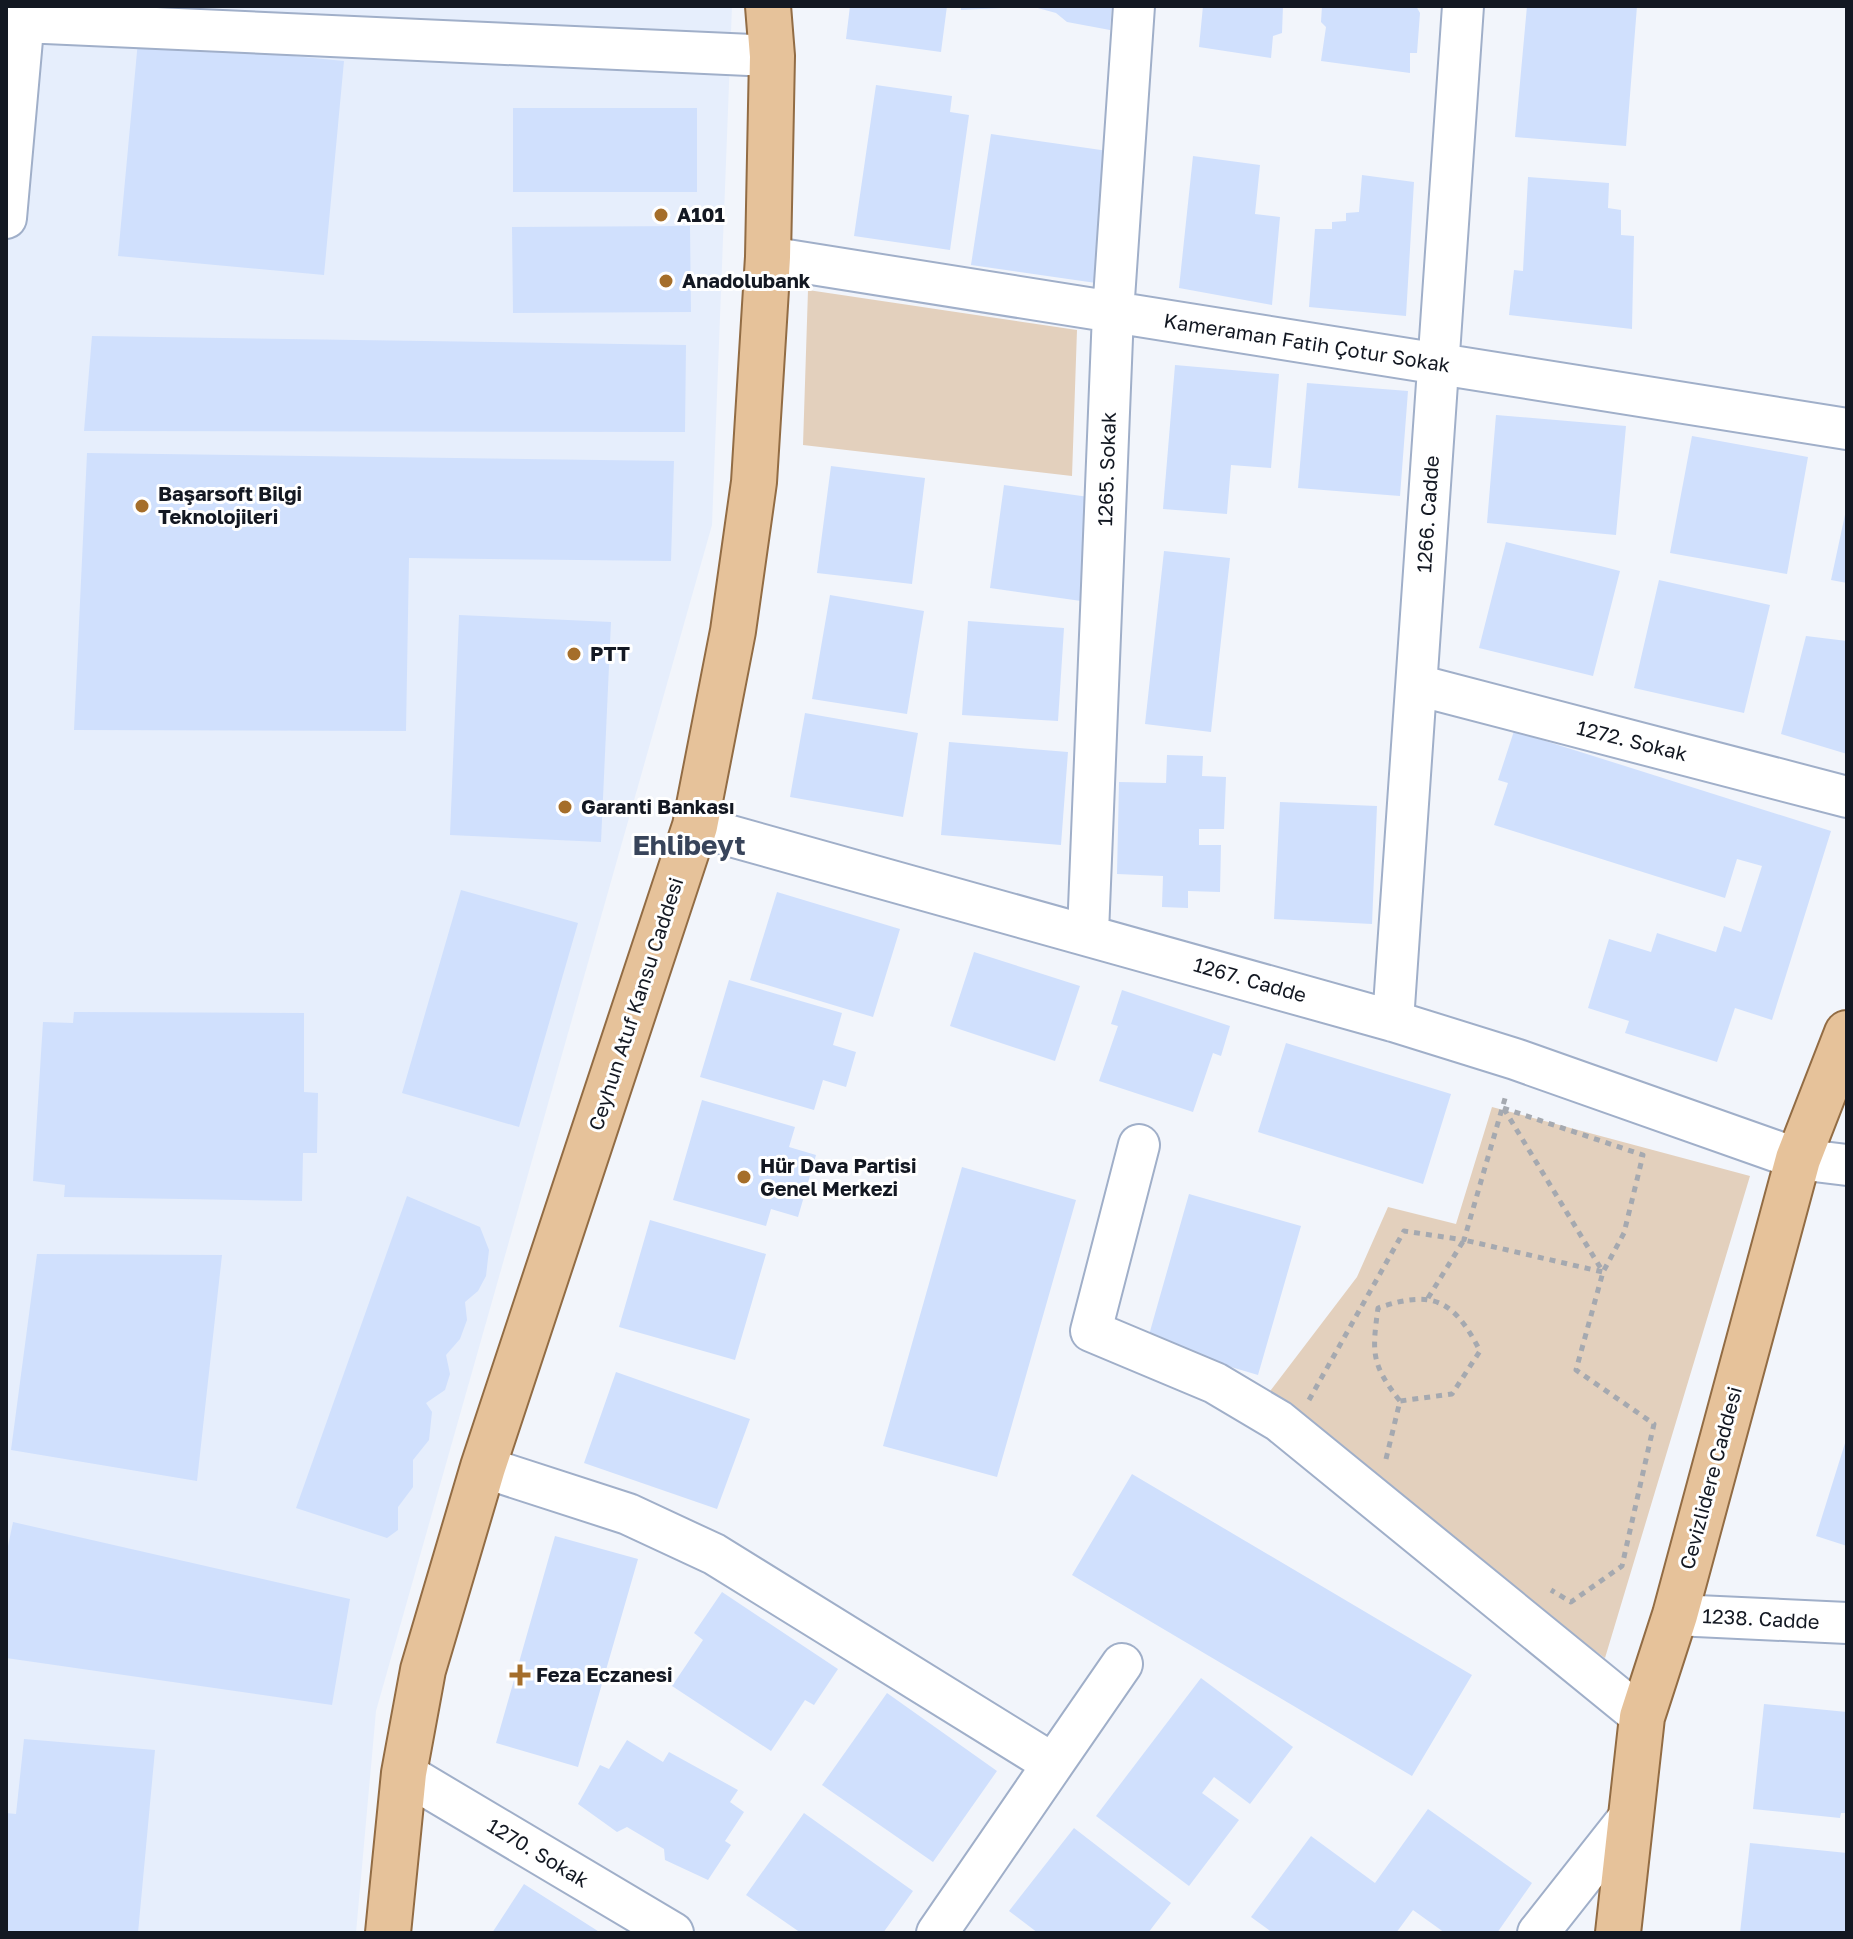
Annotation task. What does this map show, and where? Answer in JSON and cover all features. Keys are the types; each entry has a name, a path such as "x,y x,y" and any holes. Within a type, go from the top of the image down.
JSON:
{"main road":[{"name":"Ceyhun Atuf Kansu Caddesi","path":"388,1933 404,1773 423,1670 483,1467 695,826 733,631 754,482 768,257 772,56 768,6"},
{"name":"Cevizlidere Caddesi","path":"1618,1933 1628,1819 1642,1717 1675,1615 1798,1159 1847,1033"}],"street":[{"name":"1265. Sokak","path":"1088,933 1113,313 1134,6"},
{"name":"1266. Cadde","path":"1393,1021 1463,6"},
{"path":"6,218 24,14 772,56"},
{"name":"Kameraman Fatih Çotur Sokak","path":"768,257 1847,429"},
{"name":"1272. Sokak","path":"1417,685 1847,797"},
{"name":"1267. Cadde","path":"695,826 1088,933 1393,1021 1515,1059 1798,1159 1847,1165"},
{"path":"1139,1145 1091,1331 1215,1383 1279,1421 1642,1717"},
{"path":"483,1467 628,1514 714,1554 1053,1764"},
{"name":"1238. Cadde","path":"1675,1615 1847,1623"},
{"path":"937,1933 1122,1664"},
{"name":"1270. Sokak","path":"404,1773 673,1933"},
{"path":"1538,1933 1628,1819"}],"path":[{"path":"1428,1298 1464,1240 1515,1059"},
{"path":"1503,1108 1643,1155 1624,1233 1603,1272 1576,1370 1654,1424 1622,1566 1571,1602 1546,1586"},
{"path":"1503,1108 1603,1272"},
{"path":"1304,1408 1404,1231 1464,1240 1603,1272"},
{"path":"1412,1296 1428,1298 1464,1319 1480,1351 1452,1394 1400,1401 1378,1374 1374,1339 1378,1308 1412,1296"},
{"path":"1385,1466 1400,1401"}],"shaded area":[{"path":"6,6 732,6 712,525 376,1711 356,1933 6,1933"},
{"path":"808,290 1077,330 1072,476 803,445"},
{"path":"1492,1107 1750,1176 1605,1658 1258,1407 1357,1277 1388,1207 1456,1224"}],"building":[{"path":"850,6 947,6 941,52 846,39"},
{"path":"961,6 1022,6 1022,7 961,10"},
{"path":"1112,6 1110,30 1067,22 1056,13 1034,7"},
{"path":"1203,6 1283,6 1282,33 1273,36 1271,58 1199,47"},
{"path":"1322,6 1416,6 1420,13 1417,53 1410,53 1410,73 1321,61 1326,27 1321,22"},
{"path":"1527,6 1637,6 1626,146 1515,137"},
{"path":"138,41 344,61 324,275 118,256"},
{"path":"876,85 952,96 950,112 969,115 950,250 854,236"},
{"path":"513,108 697,108 697,192 513,192"},
{"path":"991,134 1115,152 1096,283 971,265"},
{"path":"1193,156 1260,165 1255,214 1280,217 1272,305 1179,288"},
{"path":"1362,175 1414,182 1406,316 1309,307 1315,229 1332,229 1332,222 1346,221 1346,213 1359,212"},
{"path":"1528,177 1609,183 1608,208 1621,210 1621,235 1634,236 1632,329 1509,315 1514,270 1523,271"},
{"path":"690,226 691,312 513,313 512,227"},
{"path":"92,336 686,345 685,432 84,431"},
{"path":"1175,365 1279,374 1271,468 1231,465 1227,514 1163,509"},
{"path":"1307,383 1408,391 1400,496 1298,488"},
{"path":"1496,415 1626,426 1616,535 1487,523"},
{"path":"1692,436 1808,457 1787,574 1670,553"},
{"path":"87,453 674,461 671,561 409,558 406,731 74,730"},
{"path":"831,466 925,478 912,584 817,573"},
{"path":"1004,485 1103,499 1088,602 990,588"},
{"path":"1847,511 1847,583 1831,580"},
{"path":"1506,542 1620,571 1593,676 1479,648"},
{"path":"1164,551 1230,558 1211,732 1145,724"},
{"path":"1659,580 1770,605 1744,713 1634,688"},
{"path":"830,595 924,611 907,714 812,699"},
{"path":"459,615 611,622 601,842 450,835"},
{"path":"968,621 1064,628 1058,721 962,715"},
{"path":"1806,636 1847,641 1847,754 1781,734"},
{"path":"805,713 918,733 903,817 790,797"},
{"path":"1514,731 1831,831 1772,1020 1735,1008 1717,1062 1625,1033 1629,1021 1588,1008 1609,939 1651,952 1657,933 1716,952 1724,926 1741,932 1762,866 1737,859 1725,898 1494,825 1508,783 1498,780"},
{"path":"949,742 1068,752 1061,845 941,835"},
{"path":"1167,755 1203,756 1202,776 1226,777 1224,829 1199,829 1199,845 1221,845 1220,892 1188,891 1188,908 1162,907 1163,876 1117,874 1119,782 1166,783"},
{"path":"1280,802 1377,806 1372,924 1274,919"},
{"path":"461,890 578,923 519,1127 402,1093"},
{"path":"777,892 900,929 873,1017 750,980"},
{"path":"974,952 1080,986 1055,1061 950,1026"},
{"path":"729,980 842,1013 833,1045 856,1052 846,1087 823,1080 814,1110 700,1077"},
{"path":"1122,990 1230,1026 1221,1056 1213,1053 1193,1112 1099,1081 1118,1026 1111,1024"},
{"path":"74,1012 304,1013 304,1092 318,1093 317,1153 303,1153 302,1201 64,1197 65,1185 33,1181 43,1022 73,1023"},
{"path":"1286,1043 1451,1094 1423,1184 1258,1132"},
{"name":"Hür Dava Partisi Genel Merkezi","path":"702,1100 795,1127 789,1147 816,1155 798,1217 771,1209 766,1226 673,1200"},
{"path":"962,1167 1076,1200 997,1477 883,1446"},
{"path":"1189,1194 1301,1226 1258,1375 1147,1342"},
{"path":"407,1196 480,1227 489,1250 486,1276 478,1291 465,1302 467,1320 460,1339 446,1355 450,1374 445,1390 426,1403 432,1412 429,1440 413,1460 413,1487 398,1507 398,1530 387,1538 296,1508"},
{"path":"650,1220 766,1254 735,1360 619,1327"},
{"path":"37,1254 222,1255 197,1481 11,1450"},
{"path":"616,1372 750,1419 717,1509 584,1463"},
{"path":"1847,1440 1847,1546 1816,1536"},
{"path":"1132,1474 1472,1675 1412,1776 1072,1575"},
{"path":"13,1522 350,1599 332,1705 6,1658 6,1556"},
{"path":"555,1536 638,1559 578,1767 496,1743"},
{"path":"722,1592 838,1669 814,1705 805,1700 771,1751 672,1686 703,1640 694,1633"},
{"path":"1201,1678 1293,1747 1250,1804 1214,1777 1202,1793 1239,1820 1189,1886 1096,1816"},
{"path":"887,1693 997,1771 933,1862 822,1785"},
{"path":"1764,1704 1847,1712 1847,1813 1841,1813 1840,1818 1753,1809"},
{"path":"24,1739 155,1750 138,1933 6,1933 6,1813 16,1814"},
{"path":"627,1740 663,1762 669,1752 738,1790 730,1802 744,1812 725,1841 731,1845 708,1880 665,1860 664,1849 627,1827 617,1832 578,1804 600,1765 609,1769"},
{"path":"1428,1809 1532,1883 1497,1933 1445,1933 1413,1910 1396,1933 1273,1933 1251,1917 1311,1836 1375,1883"},
{"path":"804,1813 913,1891 883,1933 801,1933 746,1895"},
{"path":"1074,1828 1171,1903 1148,1933 1038,1933 1009,1911"},
{"path":"1750,1843 1847,1853 1847,1933 1740,1933"},
{"path":"524,1884 601,1933 492,1933"}],"place":[{"name":"A101","path":"661,215"},
{"name":"Anadolubank","path":"666,281"},
{"name":"Başarsoft Bilgi Teknolojileri","path":"142,506"},
{"name":"PTT","path":"574,654"},
{"name":"Garanti Bankası","path":"565,807"},
{"name":"Hür Dava Partisi Genel Merkezi","path":"744,1177"},
{"name":"Feza Eczanesi","path":"520,1675"}],"district":[{"name":"Ehlibeyt","path":"689,845"}]}
